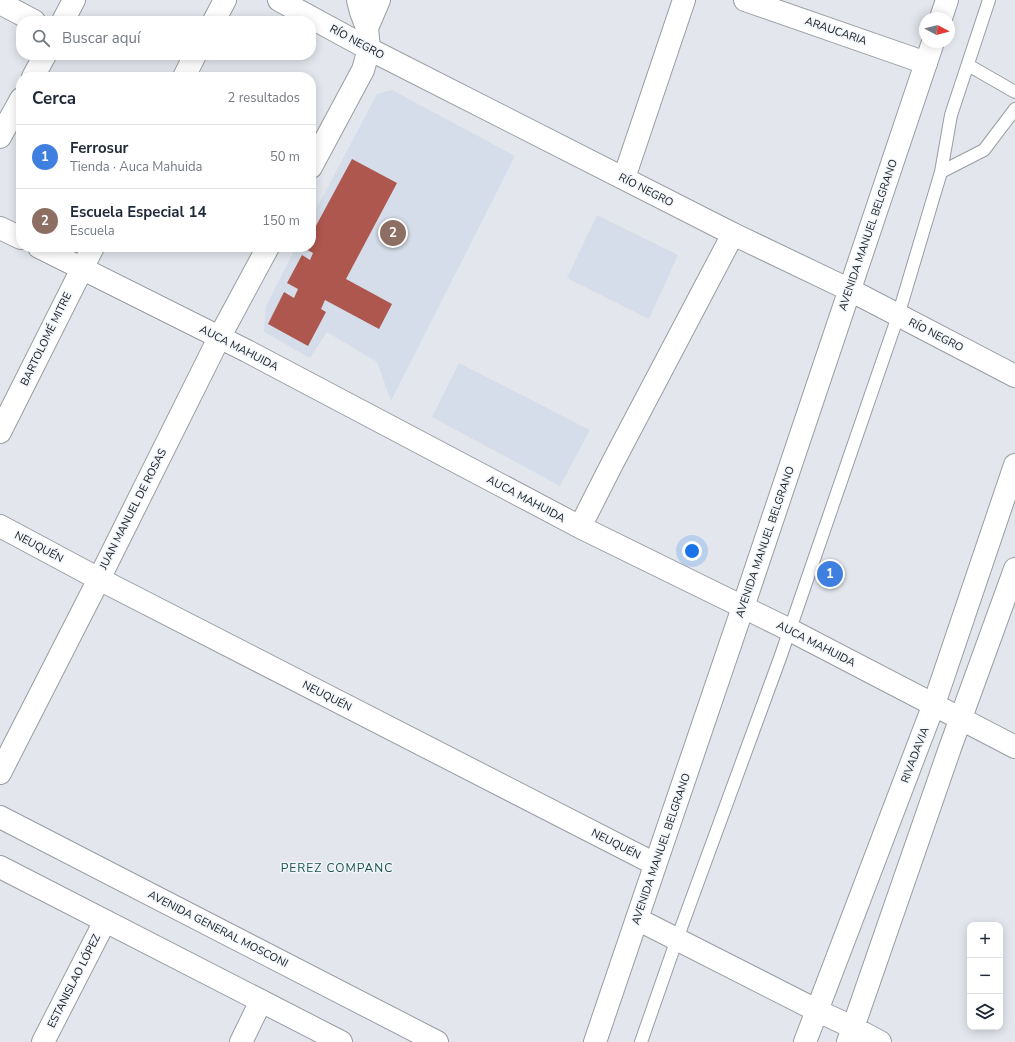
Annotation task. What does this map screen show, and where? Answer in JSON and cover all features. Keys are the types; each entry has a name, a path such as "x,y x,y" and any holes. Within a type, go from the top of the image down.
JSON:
{"street":[{"path":"66,16 74,0"},
{"path":"217,16 225,0"},
{"name":"RÍO NEGRO","path":"279,0 316,16"},
{"path":"358,0 368,39"},
{"path":"316,158 363,70 368,39 379,0"},
{"path":"624,178 684,0"},
{"name":"ARAUCARIA","path":"745,0 926,63"},
{"path":"943,12 947,0"},
{"path":"0,4 24,16"},
{"name":"RÍO NEGRO","path":"316,16 368,39 624,178 733,234 850,290 1015,376"},
{"name":"AVENIDA MANUEL BELGRANO","path":"595,1042 931,48"},
{"path":"36,72 42,60"},
{"path":"187,72 193,60"},
{"path":"0,137 16,108"},
{"path":"0,228 16,236"},
{"path":"580,527 733,234"},
{"name":"AUCA MAHUIDA","path":"49,252 254,355 580,527 790,630 1015,747"},
{"name":"BARTOLOMÉ MITRE","path":"0,432 89,252"},
{"name":"JUAN MANUEL DE ROSAS","path":"0,773 219,338 265,252"},
{"name":"RIVADAVIA","path":"805,1042 934,704 1015,465"},
{"name":"NEUQUÉN","path":"0,526 99,579 655,864"},
{"path":"850,1035 1015,569"},
{"name":"AVENIDA GENERAL MOSCONI","path":"0,817 437,1042"},
{"path":"0,866 341,1042"},
{"path":"637,919 818,1011 850,1035 880,1042"},
{"name":"ESTANISLAO LÓPEZ","path":"43,1042 105,920"},
{"path":"241,1042 262,1001"}],"lane":[{"path":"641,1042 790,630 898,316 940,172 951,116 989,0"},
{"path":"968,65 1015,92"},
{"path":"940,172 984,150 1015,109"}],"shaded area":[{"path":"392,90 515,156 391,401 377,362 327,332 310,358 264,332 266,306 293,252 316,252 316,210 377,94"},
{"path":"597,215 678,255 649,319 567,278"},
{"path":"459,363 590,430 560,486 432,417"}],"building":[{"path":"352,159 397,183 346,279 392,304 379,329 325,300 321,309 326,312 308,346 268,324 284,292 294,298 298,289 287,283 302,255 310,260 313,253 311,252 316,252 316,226"}],"place":[{"name":"Escuela Especial 14","path":"393,233"},
{"name":"Ferrosur","path":"830,574"}],"district":[{"name":"PEREZ COMPANC","path":"337,868"}]}
